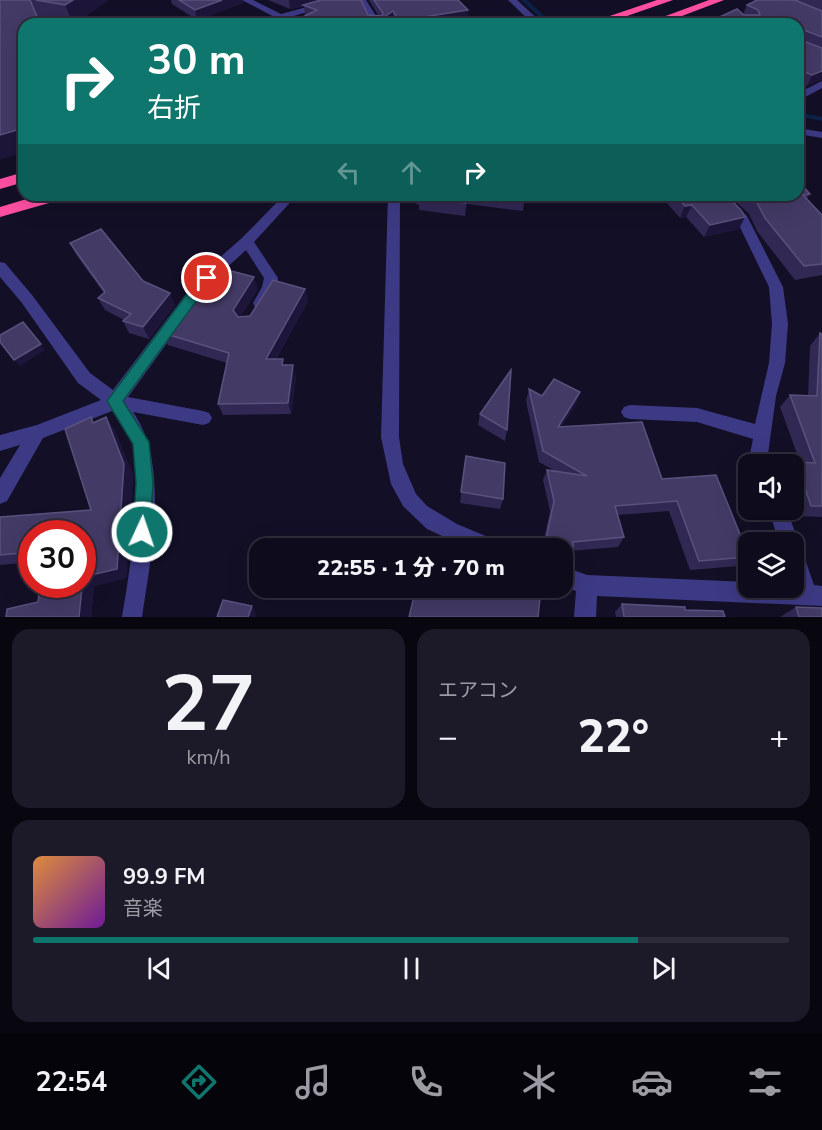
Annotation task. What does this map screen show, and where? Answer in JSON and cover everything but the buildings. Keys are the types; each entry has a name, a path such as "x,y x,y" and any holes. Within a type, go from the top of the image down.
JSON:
{"highway":[{"path":"611,18 668,0"},
{"path":"667,18 719,0"},
{"path":"0,184 18,179"},
{"path":"0,212 38,201"}],"street":[{"path":"246,0 280,17 343,0"},
{"path":"362,0 372,18"},
{"path":"512,0 532,18"},
{"path":"804,94 822,84"},
{"path":"804,131 822,135"},
{"path":"0,443 37,433 115,401 207,278 285,201"},
{"path":"394,201 390,437 393,465 414,509 434,523 468,538"},
{"path":"724,201 742,219 776,286 780,324 777,363 768,396 759,454"},
{"path":"247,241 271,278 269,288 253,314"},
{"path":"0,267 27,299 84,378 115,401 141,442 144,483 142,532 132,617"},
{"path":"115,401 203,418"},
{"path":"630,412 697,415 762,434"},
{"path":"0,495 37,433"},
{"path":"573,580 587,585 814,596 804,576"},
{"path":"585,617 587,585"}],"waterway":[{"path":"524,0 544,18"},
{"path":"804,115 822,119"}],"route":[{"path":"142,532 144,483 141,442 115,401 207,278"}]}
